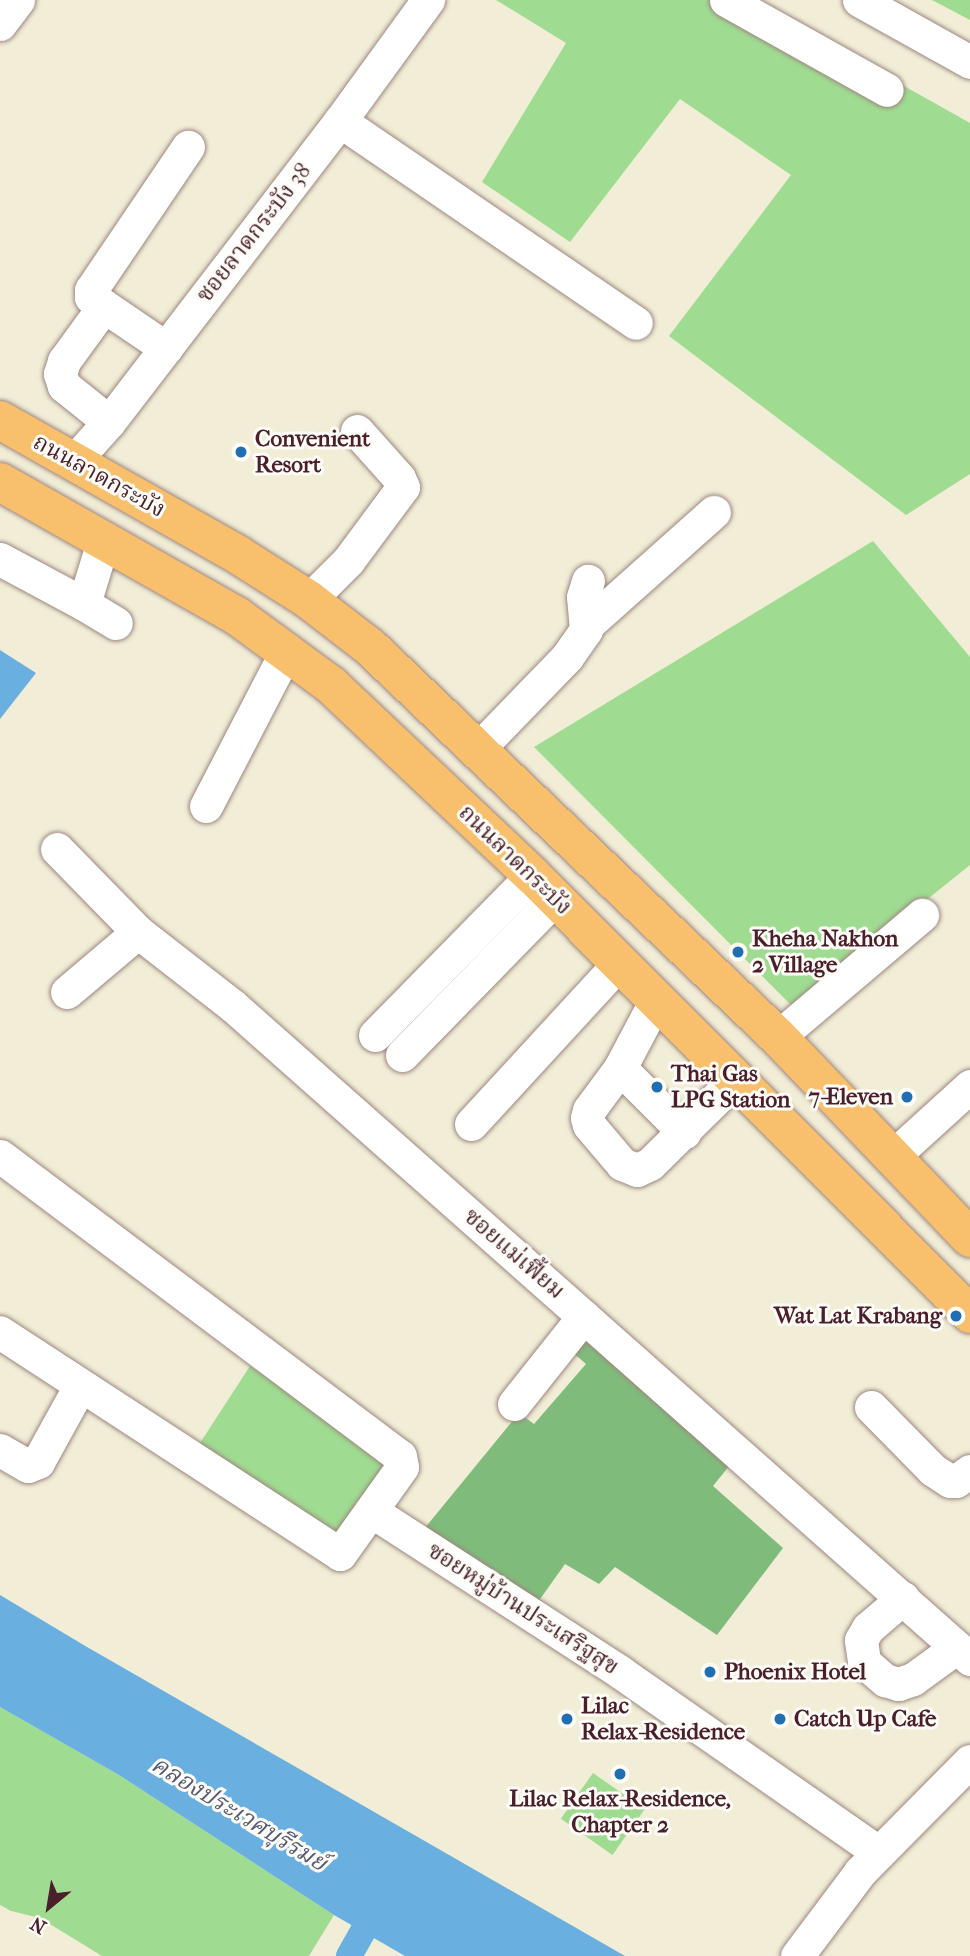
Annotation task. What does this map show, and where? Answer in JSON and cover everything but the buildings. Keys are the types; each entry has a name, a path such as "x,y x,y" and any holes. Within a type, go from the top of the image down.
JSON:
{"main road":[{"name":"ถนนลาดกระบัง","path":"0,420 240,556 309,600 370,647 778,1037 970,1238"},
{"name":"ถนนลาดกระบัง","path":"0,482 104,538 237,616 287,650 372,722 620,962 970,1314"},
{"path":"849,1193 891,1158"}],"street":[{"path":"0,24 18,0"},
{"name":"ซอยลาดกระบัง 38","path":"74,461 109,422 166,348 340,121 428,0"},
{"path":"726,0 887,90"},
{"path":"859,0 970,62"},
{"path":"340,121 636,323"},
{"path":"166,348 91,298 91,290 188,147"},
{"path":"104,306 64,361 60,374 64,386 109,422"},
{"path":"309,600 348,561 402,487 399,478 357,431"},
{"path":"478,748 567,657 587,625 714,512"},
{"path":"84,604 104,538"},
{"path":"0,559 116,623"},
{"path":"587,625 583,597 588,581"},
{"path":"206,806 287,650"},
{"name":"ซอยแม่เฟี้ยม","path":"57,849 138,932 233,1006 964,1653"},
{"path":"375,1035 544,887"},
{"path":"402,1055 544,887"},
{"path":"778,1037 922,915"},
{"path":"67,992 138,932"},
{"path":"471,1124 620,962"},
{"path":"656,1000 620,1068 589,1110 587,1118 589,1125 622,1164 637,1171 650,1164 737,1078"},
{"path":"620,1068 684,1132"},
{"path":"891,1158 970,1086"},
{"path":"0,1156 400,1456 402,1467 373,1512 340,1554 0,1332"},
{"path":"514,1404 584,1316"},
{"path":"0,1450 28,1466 37,1462 80,1386"},
{"path":"871,1407 941,1476 957,1481 970,1471"},
{"name":"ซอยหมู่บ้านประเสริฐสุข","path":"373,1512 620,1672 878,1852"},
{"path":"903,1598 868,1628 861,1640 864,1662 885,1680 898,1684 964,1653"},
{"path":"797,1956 878,1852 970,1760"}],"green space":[{"path":"496,0 751,0 970,123 970,474 906,515 669,336 791,175 680,99 570,242 482,182 566,43"},
{"path":"932,0 970,0 970,20"},
{"path":"873,541 970,657 970,865 793,1007 534,747"},
{"path":"586,1329 734,1460 713,1486 783,1548 717,1635 615,1567 599,1584 565,1564 533,1609 420,1534 519,1413 534,1424 586,1364 570,1350"},
{"path":"250,1366 391,1457 339,1537 198,1446"},
{"path":"0,1707 119,1775 334,1915 309,1956 102,1956 40,1918 11,1911 0,1905"},
{"path":"593,1773 645,1809 612,1855 561,1819"}],"water":[{"path":"0,650 36,673 0,719"},
{"name":"คลองประเวศบุรีรมย์","path":"0,1595 625,1956 405,1956 334,1915 119,1775 0,1707"}],"waterway":[{"path":"349,1956 379,1903"}],"place":[{"name":"Convenient Resort","path":"241,452"},
{"name":"Kheha Nakhon 2 Village","path":"738,952"},
{"name":"Thai Gas LPG Station","path":"657,1087"},
{"name":"7-Eleven","path":"907,1097"},
{"name":"Wat Lat Krabang","path":"956,1316"},
{"name":"Phoenix Hotel","path":"710,1672"},
{"name":"Lilac Relax-Residence","path":"567,1719"},
{"name":"Catch Up Cafe","path":"780,1719"},
{"name":"Lilac Relax-Residence, Chapter 2","path":"620,1774"}]}
